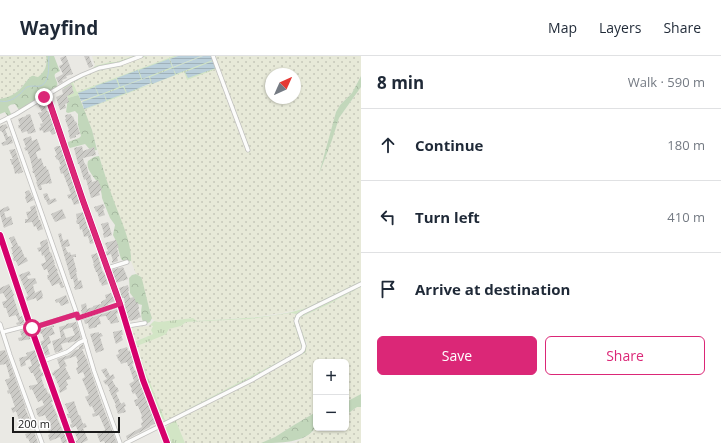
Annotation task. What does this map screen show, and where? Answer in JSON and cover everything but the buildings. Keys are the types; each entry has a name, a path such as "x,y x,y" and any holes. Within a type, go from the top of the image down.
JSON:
{"street":[{"path":"0,122 88,72 99,68 120,64 141,56"},
{"path":"213,56 248,150"},
{"path":"47,95 82,198 108,268 143,380 167,443"},
{"path":"8,118 77,314 98,381 120,443"},
{"path":"0,235 72,443"},
{"path":"108,268 127,262"},
{"path":"126,443 252,380 302,352 304,346 296,321 298,316 361,284"},
{"path":"78,318 120,304"},
{"path":"2,332 77,314"},
{"path":"127,326 145,323"},
{"path":"0,324 42,443"},
{"path":"43,361 67,352 78,342 85,340"}],"green space":[{"path":"0,56 46,56 47,59 44,71 40,76 29,78 13,95 0,99"},
{"path":"46,56 54,56 60,71 55,74 57,87 47,90 46,94 19,110 15,104 10,105 8,107 11,115 8,117 5,112 0,114 0,99 8,97 20,89 31,77 38,77 46,65"},
{"path":"92,56 133,56 118,62 110,62 95,66"},
{"path":"133,56 147,56 116,67 93,72 73,83 77,92 174,56 178,56 170,59 173,67 203,56 174,68 212,60 211,56 215,56 250,149 250,154 216,69 187,80 184,72 84,110 106,101 103,95 83,102 82,101 98,95 78,93 79,96 68,98 62,85 95,66 116,62","holes":["149,77 151,84 127,92 125,86"]},
{"path":"147,56 174,56 77,92 73,83 93,72 117,67"},
{"path":"215,56 361,56 361,76 352,93 340,105 336,112 321,169 339,118 361,87 361,281 306,308 282,313 246,318 197,321 193,318 159,322 152,319 141,277 136,274 131,261 131,255 105,176 92,130 84,110 184,72 187,80 216,68 225,84"},
{"path":"361,76 361,87 339,118 319,174 336,112 340,105 352,93"},
{"path":"78,95 92,130 97,150 91,150 85,144 70,148 68,146 68,142 81,136 78,125 78,114 75,111 68,113 66,112 68,98"},
{"path":"99,156 128,240 131,261 125,262 121,259 113,235 115,225 110,218 99,186 88,168 88,161"},
{"path":"136,274 142,279 152,318 150,322 145,324 143,322 141,312 142,305 133,302 133,297 130,293 129,278"},
{"path":"361,281 361,287 301,317 298,321 306,342 305,353 176,421 185,443 171,443 165,428 170,424 167,422 160,425 164,421 163,419 159,420 145,384 128,328 134,342 153,334 151,330 153,326 150,325 154,321 159,322 193,318 197,321 252,318 293,312 306,308","holes":["291,313 296,314 294,324 301,345 301,350 165,420 137,351 137,346 162,336 166,334 169,329 181,326 186,322 250,319"]},
{"path":"361,287 361,394 349,400 349,359 313,359 313,414 275,437 261,443 185,443 176,421 305,353 307,343 298,321 301,317"},
{"path":"291,313 296,314 294,320 301,350 165,420 146,375 143,362 136,351 137,346 167,333 169,329 181,326 186,322 250,319"},
{"path":"153,325 151,330 153,334 133,342 128,328"},
{"path":"361,394 361,407 357,407 349,413 349,400"},
{"path":"357,407 361,407 361,443 294,443 314,431 349,431 349,413"},
{"path":"313,414 313,430 305,437 291,441 261,443 275,437"}],"water":[{"path":"178,56 201,56 173,67 170,59"},
{"path":"203,56 211,56 213,60 176,74 173,68"},
{"path":"169,59 172,67 142,79 139,70"},
{"path":"213,61 216,68 188,78 185,72"},
{"path":"173,68 175,75 152,84 150,77"},
{"path":"138,70 141,79 120,87 117,78"},
{"path":"149,77 151,83 127,93 124,86"},
{"path":"116,79 119,87 99,95 95,86"},
{"path":"95,87 98,95 81,101 78,93"},
{"path":"123,87 126,93 107,100 104,94"},
{"path":"104,94 106,101 84,109 82,102"}],"waterway":[{"path":"0,101 8,101 13,99 27,87 40,86 44,84 48,75 49,56"}],"cycle path":[{"path":"47,95 120,304 143,380 167,443"},
{"path":"0,235 72,443"}],"route":[{"path":"32,328 77,314 78,318 120,304 47,95 44,97"}]}
